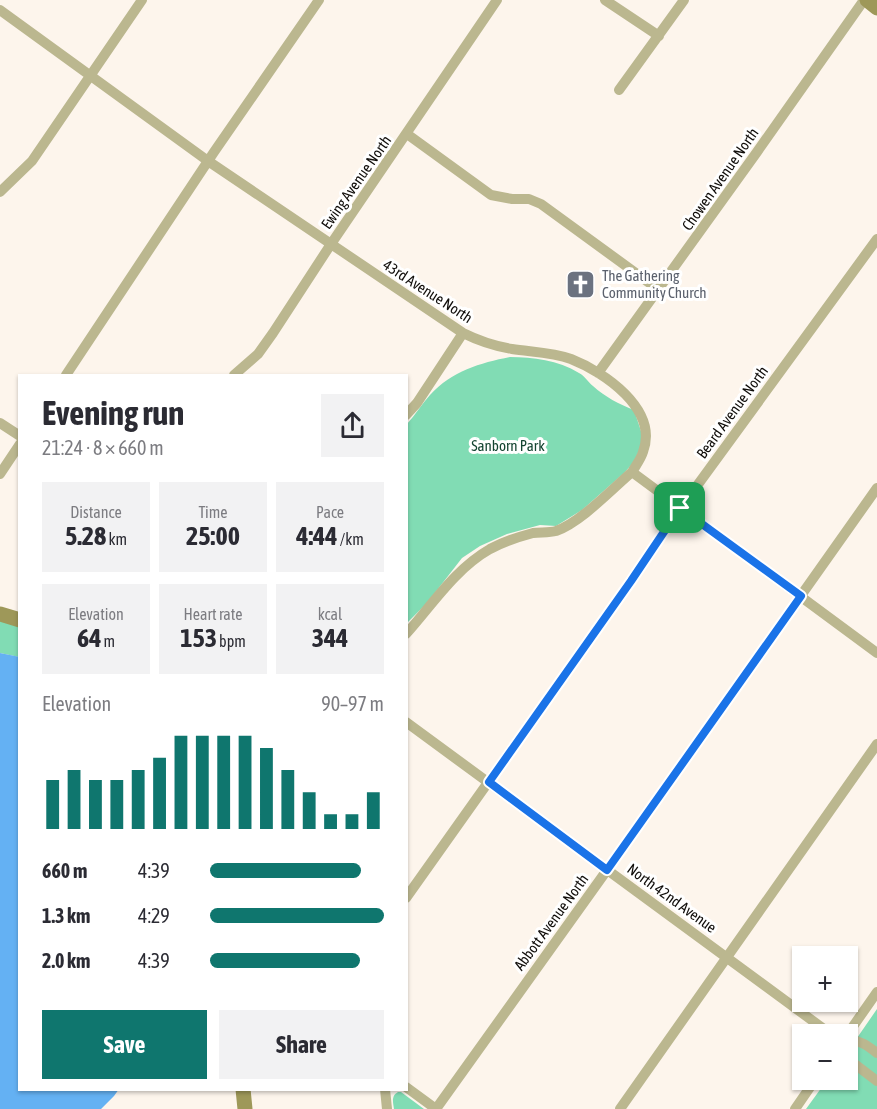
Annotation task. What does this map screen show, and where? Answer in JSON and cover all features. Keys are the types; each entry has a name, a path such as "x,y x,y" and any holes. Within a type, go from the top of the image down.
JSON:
{"street":[{"path":"0,192 32,160 142,0"},
{"path":"67,374 208,161 319,0"},
{"name":"Ewing Avenue North","path":"235,374 258,354 273,333 497,0"},
{"path":"605,0 659,36"},
{"path":"620,90 684,0"},
{"path":"865,0 877,8"},
{"name":"Chowen Avenue North","path":"598,373 865,0"},
{"name":"43rd Avenue North","path":"0,10 208,161 464,333 485,343 570,359 598,373 628,395 640,414 646,432 645,444 643,453 632,472"},
{"path":"408,134 492,195 541,204 659,290"},
{"name":"Beard Avenue North","path":"408,895 631,581 680,508 877,239"},
{"path":"408,413 464,333"},
{"path":"0,423 18,435"},
{"path":"0,474 18,447"},
{"path":"408,632 451,581 478,556 505,542 534,533 555,531 573,522 632,472 877,653"},
{"name":"Abbott Avenue North","path":"436,1109 877,488"},
{"path":"0,614 18,619"},
{"name":"North 42nd Avenue","path":"408,723 817,1024"},
{"path":"620,1109 877,744"},
{"path":"855,1024 877,992"},
{"path":"858,1042 877,1053"},
{"path":"858,1067 877,1081"},
{"path":"408,1088 436,1109"},
{"path":"795,1109 809,1090"},
{"path":"243,1091 245,1109"},
{"path":"385,1091 387,1109"}],"green space":[{"name":"Sanborn Park","path":"510,357 536,359 554,362 581,374 602,394 634,410 644,440 634,462 582,510 556,526 540,525 507,534 480,546 462,558 427,603 408,622 408,423 430,395 448,380 467,369"},
{"path":"0,614 18,620 18,657 0,653"},
{"path":"877,1009 877,1109 806,1109 820,1090 858,1090 858,1037"},
{"path":"398,1092 424,1109 394,1109 393,1097"}],"water":[{"path":"0,653 18,657 18,1091 118,1091 101,1109 0,1109"}],"place":[{"name":"The Gathering Community Church","path":"581,284"}],"route":[{"path":"680,508 801,596 607,870 489,782 680,508"}]}
